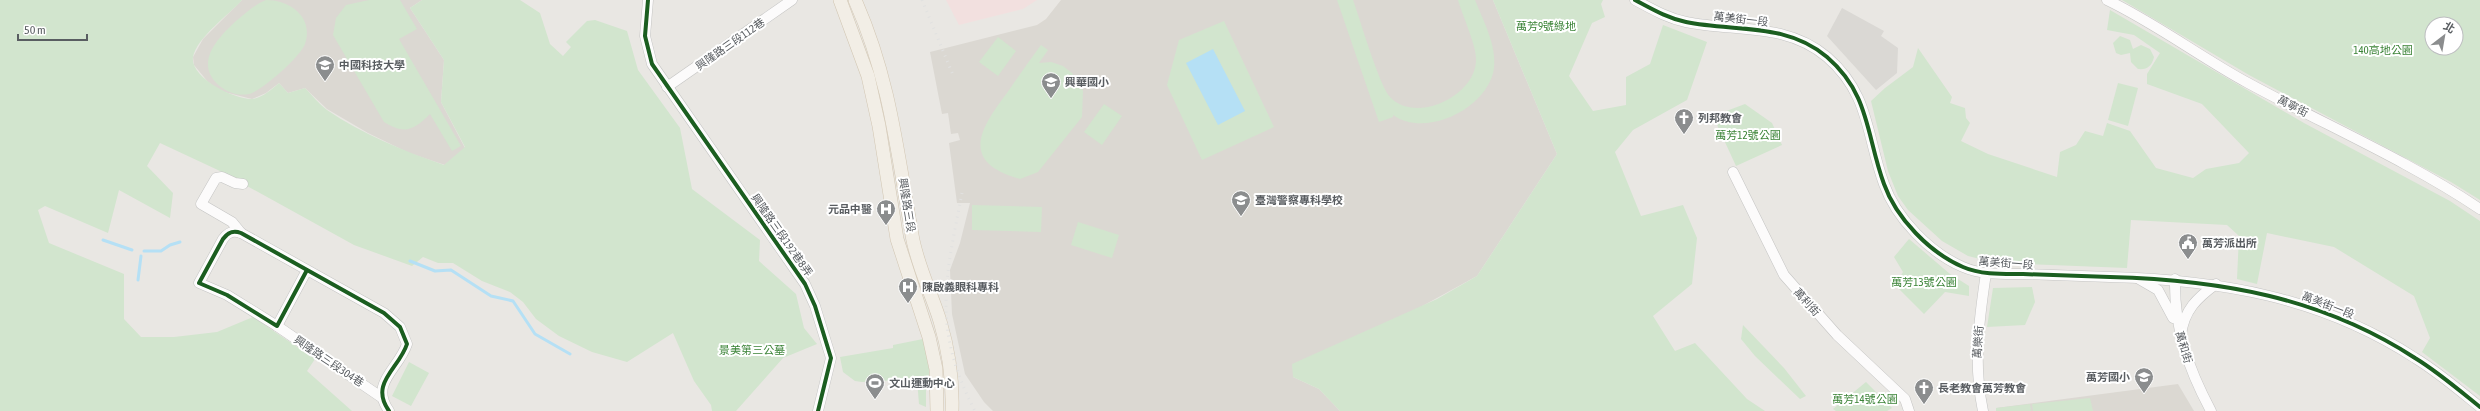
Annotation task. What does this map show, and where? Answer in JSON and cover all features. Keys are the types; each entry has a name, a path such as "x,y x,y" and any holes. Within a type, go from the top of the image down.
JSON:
{"main road":[{"name":"興隆路三段","path":"840,0 868,76 879,126 897,239 929,337 936,369 937,411"},
{"name":"興隆路三段","path":"856,0 881,67 889,101 912,234 921,270 940,322 952,370 952,411"}],"street":[{"name":"興隆路三段192巷8弄","path":"648,0 645,36 652,64 803,280 811,296 831,358 818,411"},
{"name":"興隆路三段112巷","path":"667,87 792,0"},
{"name":"萬美街一段","path":"1635,0 1663,15 1684,21 1775,32 1801,42 1823,54 1844,74 1858,95 1868,121 1884,186 1902,216 1924,240 1948,259 1963,267 1986,272 2175,279 2216,284 2282,298 2344,320 2413,356 2480,407"},
{"name":"萬寧街","path":"2108,0 2162,30 2247,82 2443,185 2480,209"},
{"name":"萬利街","path":"1733,172 1784,276 1837,335 1905,399 1909,411"},
{"path":"243,184 236,183 222,177 216,178 201,204 232,222 241,234 384,313 404,334 407,340 406,348 384,383 381,397"},
{"name":"興隆路三段304巷","path":"241,234 232,232 226,234 199,283 227,295 277,326 381,397 389,411"},
{"path":"277,326 307,270"},
{"name":"萬樂街","path":"1983,411 1978,386 1977,343 1986,272"},
{"path":"2133,277 2145,281 2158,290 2177,326"},
{"name":"萬和街","path":"2175,279 2177,326 2192,374 2211,411"},
{"path":"2181,340 2182,325 2190,307 2216,284"}],"shaded area":[{"name":"中國科技大學","path":"242,0 422,0 410,8 444,60 441,102 465,148 445,165 409,153 368,133 327,109 305,88 288,93 279,83 266,93 252,99 220,91 208,82 194,65 193,57 203,39"},
{"path":"946,0 1037,0 1023,9 959,25"},
{"name":"臺灣警察專科學校","path":"1061,0 1493,0 1557,154 1477,276 1293,377 1319,389 1340,411 993,411 984,402 965,374 952,314 950,270 960,243 970,203 957,203 949,143 960,140 958,133 951,134 948,113 942,114 930,52 1037,25 1046,19"},
{"path":"1842,8 1884,31 1881,36 1898,48 1897,73 1876,90 1827,36"},
{"name":"萬芳國小","path":"2178,384 2194,411 1996,411 1996,408"}],"green space":[{"name":"景美第三公墓","path":"0,0 242,0 207,34 196,49 193,57 194,65 198,72 206,80 224,91 251,99 262,96 279,83 288,93 305,88 327,110 354,127 399,148 444,165 465,147 441,102 444,60 410,8 422,0 520,0 540,13 550,44 563,56 571,47 566,42 587,21 595,20 627,31 638,70 680,128 692,189 760,240 759,261 796,294 804,328 817,344 783,358 736,411 712,411 711,405 694,381 673,333 627,362 592,352 559,336 536,319 523,302 510,292 482,281 453,263 438,263 423,257 412,266 354,245 220,171 160,143 147,166 173,193 170,218 119,190 108,233 45,206 38,210 49,243 124,274 124,319 141,337 174,337 217,332 253,317 315,359 307,371 352,411 0,411"},
{"path":"266,0 283,3 298,12 303,18 306,26 307,34 305,44 289,64 263,87 249,94 242,95 227,91 213,78 209,69 208,60 211,52 222,35 236,21"},
{"path":"369,0 400,0 417,29 399,39 461,146 452,151 430,114 419,124 409,129 398,128 384,122 333,35 336,18 346,5"},
{"path":"1337,0 1353,0 1375,66 1390,97 1401,105 1415,108 1429,107 1444,102 1457,94 1467,84 1474,71 1476,58 1458,0 1475,0 1489,33 1493,51 1494,68 1490,82 1481,95 1469,106 1454,115 1439,121 1422,123 1407,121 1393,115 1393,117 1379,122"},
{"name":"萬芳9號綠地","path":"1493,0 1603,0 1601,4 1605,17 1592,23 1569,76 1593,111 1626,105 1626,77 1650,64 1663,25 1707,42 1687,100 1633,130 1615,152 1641,216 1683,205 1697,238 1692,284 1653,316 1675,351 1695,343 1747,399 1765,411 1340,411 1319,389 1293,377 1292,364 1437,299 1477,276 1557,154"},
{"name":"140高地公園","path":"2122,0 2480,0 2480,200 2451,182 2249,75"},
{"path":"2110,10 2304,123 2450,201 2480,221 2480,396 2422,352 2430,338 2414,296 2334,247 2267,233 2257,284 2237,279 2239,236 2227,225 2131,220 2127,268 1996,263 1968,256 1942,241 1908,210 1898,196 1888,171 1871,101 1885,88 1913,67 1918,48 1952,97 1950,103 1965,108 1966,118 1970,123 1961,141 1988,154 2057,177 2060,152 2076,145 2085,131 2103,136 2107,123 2130,131 2156,168 2193,178 2206,169 2239,163 2249,153 2202,104 2147,84 2147,74 2160,53 2134,35 2107,30"},
{"path":"1224,21 1274,127 1202,160 1167,85 1179,40"},
{"path":"2120,36 2130,40 2133,49 2141,45 2150,49 2154,57 2152,63 2144,69 2138,69 2131,62 2130,53 2121,55 2116,53 2113,43"},
{"path":"998,37 1016,51 998,76 979,62"},
{"path":"1041,45 1048,50 1039,63 1051,62 1063,66 1072,73 1083,91 1082,117 1038,172 1020,179 1001,172 989,164 982,154 980,144 983,132 997,107"},
{"path":"2118,83 2138,88 2128,126 2108,120"},
{"path":"1104,104 1122,116 1102,145 1084,132"},
{"name":"萬芳12號公園","path":"1745,104 1772,123 1782,145 1736,166 1713,116"},
{"path":"972,205 1042,207 1041,232 972,230"},
{"path":"1078,222 1119,235 1112,258 1071,245"},
{"name":"萬芳13號公園","path":"1909,239 1950,274 1969,286 1969,296 1945,292 1924,314 1895,285 1903,272 1894,257"},
{"path":"2032,287 2035,302 2025,325 1987,327 1993,288"},
{"path":"1743,325 1784,368 1806,396 1800,399 1755,356 1741,339"},
{"path":"923,339 930,373 926,379 926,407 919,404 917,379 862,382 855,381 843,372 840,357 893,348 893,345"},
{"path":"409,362 429,373 411,406 392,396"},
{"name":"萬芳14號公園","path":"1866,382 1892,408 1887,411 1836,411 1833,409"},
{"path":"2090,398 2093,411 2033,411 2032,404"},
{"path":"2030,404 2031,411 1996,411 1996,408"}],"water":[{"path":"1213,49 1245,111 1218,125 1186,63"}],"waterway":[{"path":"103,240 132,250"},
{"path":"144,251 161,251 170,245 180,242"},
{"path":"138,280 141,256"},
{"path":"410,261 435,271 451,270 491,296 513,301 535,334 570,354"}],"railway":[{"path":"922,0 953,75"},
{"path":"962,193 947,278 946,304 952,354 961,381 975,411"}],"cycle path":[{"path":"648,0 645,36 652,64 805,284 815,306 831,358 818,411"},
{"path":"1635,0 1666,16 1686,22 1759,30 1794,38 1811,46 1827,57 1841,71 1852,86 1859,101 1865,116 1878,166 1889,197 1906,222 1927,244 1938,253 1963,267 1970,270 1993,274 2110,277 2191,282 2230,288 2306,306 2343,320 2379,337 2432,369 2480,407"},
{"path":"307,270 277,326 227,295 199,283 223,239 231,232 238,232 241,233 384,313 400,327 407,344 384,384 382,392 384,401 389,411"}],"place":[{"name":"中國科技大學","path":"325,82"},
{"name":"興華國小","path":"1051,99"},
{"name":"列邦教會","path":"1684,135"},
{"name":"臺灣警察專科學校","path":"1241,217"},
{"name":"元品中醫","path":"886,226"},
{"name":"萬芳派出所","path":"2188,260"},
{"name":"陳啟義眼科專科","path":"908,304"},
{"name":"萬芳國小","path":"2144,394"},
{"name":"文山運動中心","path":"875,400"},
{"name":"長老教會萬芳教會","path":"1924,405"}]}
